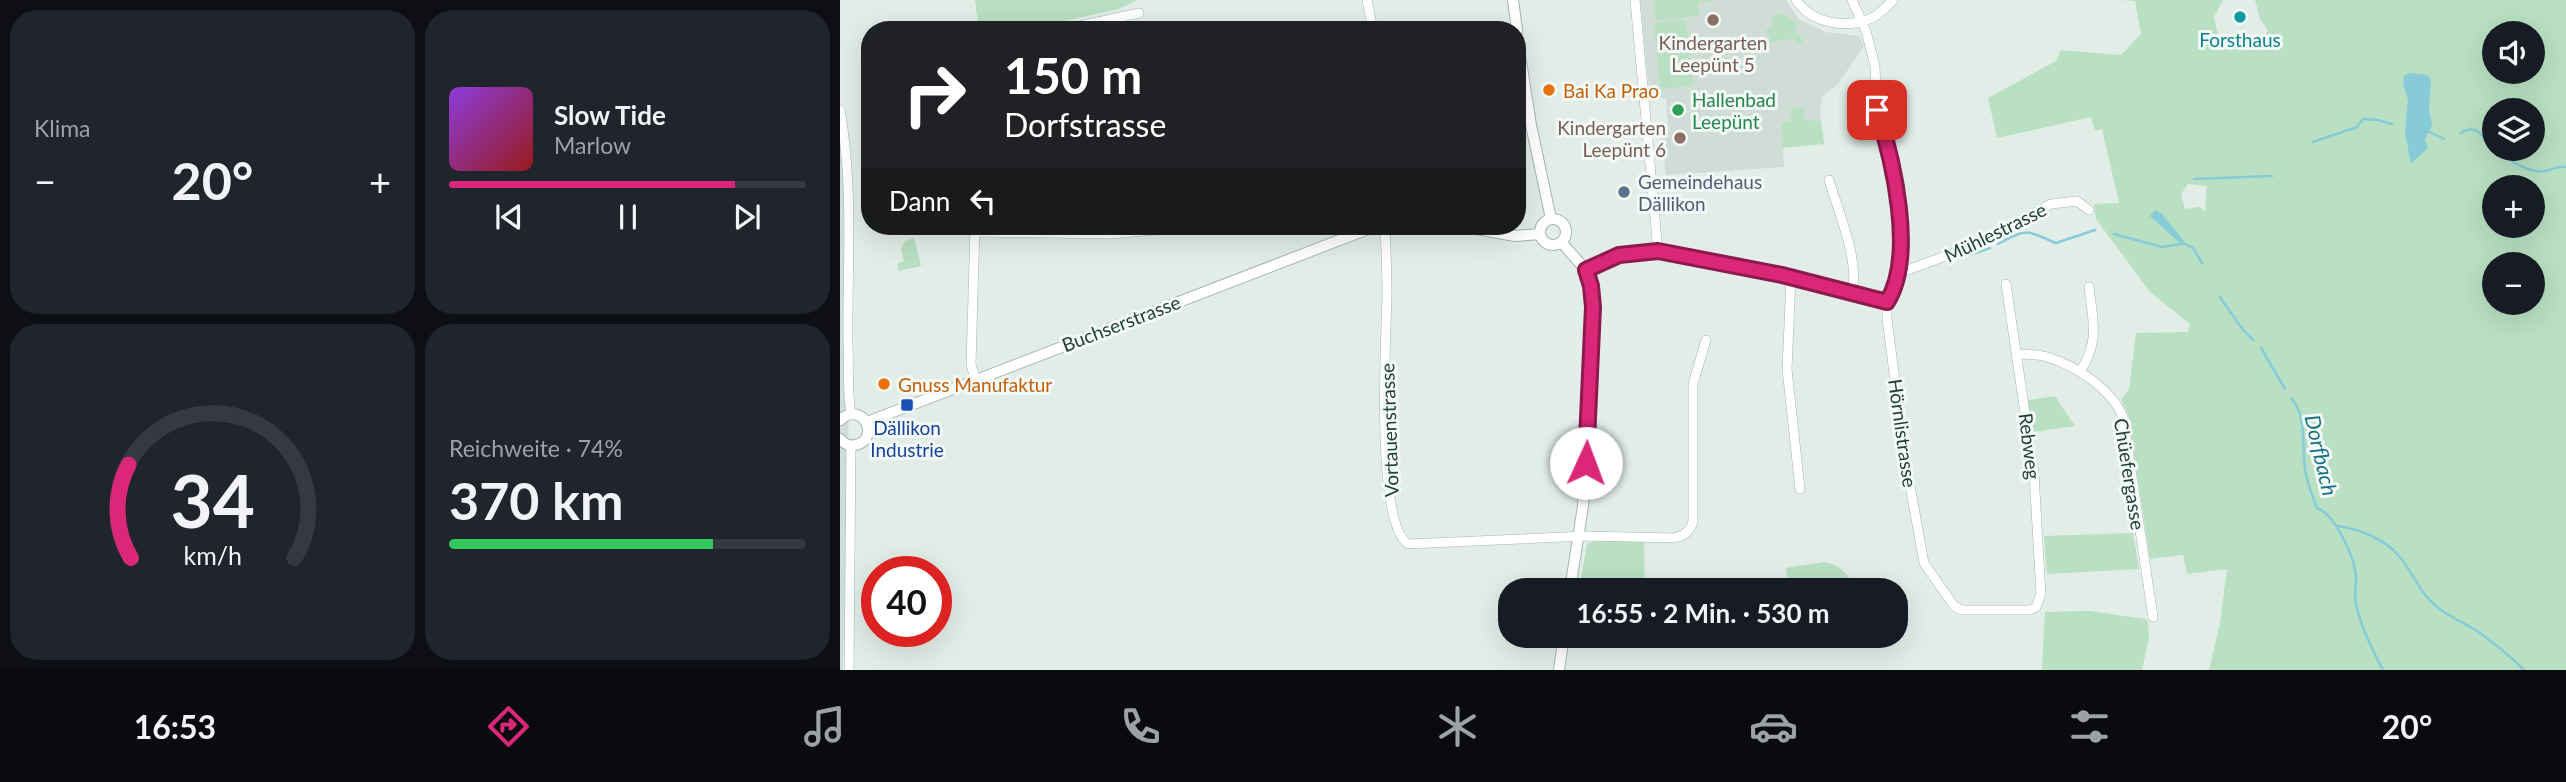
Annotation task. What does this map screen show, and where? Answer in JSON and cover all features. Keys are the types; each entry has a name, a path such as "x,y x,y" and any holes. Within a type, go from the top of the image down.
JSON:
{"street":[{"path":"1367,0 1371,21"},
{"path":"1513,0 1516,21"},
{"path":"1635,0 1658,251"},
{"path":"1796,0 1812,15 1833,24 1861,21 1879,14 1893,0"},
{"path":"1586,270 1619,255 1658,251 1791,278 1887,302 1899,273 1900,240 1895,184 1877,110 1875,66 1852,0"},
{"path":"1102,21 1139,13"},
{"path":"1526,93 1551,219"},
{"path":"840,110 851,414"},
{"path":"1829,180 1847,237 1854,277 1852,292"},
{"name":"Mühlestrasse","path":"1899,273 1976,246 2051,204 2077,201 2089,210"},
{"path":"1551,219 1560,220 1566,235 1561,242 1548,244 1540,234 1542,224 1551,219"},
{"path":"1510,235 1540,234"},
{"path":"974,235 971,364 975,379"},
{"name":"Buchserstrasse","path":"867,422 1349,235"},
{"name":"Vortauenstrasse","path":"1385,235 1387,480 1393,513 1403,540 1408,544 1419,545 1578,537"},
{"path":"1561,242 1586,270 1593,307 1583,506 1572,578"},
{"path":"1791,278 1787,369 1800,489"},
{"name":"Rebweg","path":"2006,284 2038,517 2042,594 2036,607"},
{"path":"2080,373 2093,348 2094,329 2089,287"},
{"name":"Hörnlistrasse","path":"1887,302 1903,446 1924,563 1954,606 1961,610 2024,610 2036,607"},
{"path":"1578,537 1674,538 1692,527 1693,384 1706,340"},
{"name":"Chüefergasse","path":"2017,354 2049,357 2080,373 2112,398 2123,417 2153,617"},
{"path":"840,420 851,414 861,415 867,422 869,433 862,443 851,446 840,439"},
{"path":"849,670 844,586 851,446"},
{"path":"1559,670 1562,648"}],"shaded area":[{"path":"1640,0 1786,0 1799,19 1825,32 1859,36 1864,46 1838,84 1822,97 1820,113 1823,141 1783,146 1784,167 1666,175 1661,132 1668,124 1666,98 1650,99"},
{"path":"840,110 844,141 849,401 843,670 840,670"}],"green space":[{"path":"975,0 1138,0 1118,9 1065,21 978,21"},
{"path":"1654,0 1711,1 1698,3 1699,16 1656,20"},
{"path":"2121,0 2223,0 2214,17 2221,47 2258,43 2268,31 2260,19 2255,0 2566,0 2566,670 2209,670 2220,623 2227,569 2187,574 2183,555 2150,559 2128,414 2121,399 2129,390 2136,333 2188,332 2190,324 2150,292 2096,219 2094,204 2119,203 2102,129 2095,131 2091,117 1997,138 1988,98 2056,61 2061,50 2121,55 2141,34 2135,1","holes":["2188,184 2207,186 2205,211 2199,207 2185,209 2181,194"]},
{"path":"1781,14 1797,22 1794,33 1799,34 1803,42 1800,44 1792,39 1771,42 1770,34 1766,35 1766,29 1773,29 1772,16"},
{"path":"1686,20 1693,86 1660,89 1654,23"},
{"path":"1804,107 1805,120 1821,121 1824,144 1783,148 1781,123 1791,121 1790,109"},
{"path":"914,238 921,266 899,271 897,264 904,261 901,249 905,241"},
{"path":"2055,396 2075,426 2033,432 2028,400"},
{"path":"2133,533 2139,569 2047,574 2044,536"},
{"path":"1595,541 1644,542 1645,578 1581,578 1587,544"},
{"path":"1824,562 1835,566 1849,578 1788,578 1786,568"},
{"path":"2090,611 2148,621 2149,638 2142,670 2042,670 2045,612"}],"water":[{"path":"2409,73 2427,75 2431,80 2429,109 2432,125 2425,139 2428,148 2411,164 2405,132 2408,100 2403,84 2404,76"},
{"path":"2155,210 2162,214 2187,245 2182,245 2150,216"}],"waterway":[{"path":"2313,142 2357,127 2363,119 2392,124"},
{"path":"2426,130 2444,139"},
{"path":"2461,133 2468,130 2478,132 2500,154 2527,169 2539,171 2566,167"},
{"path":"2194,179 2272,176"},
{"path":"1998,244 2021,233 2032,233 2056,243 2095,230"},
{"path":"2114,234 2162,247 2181,244"},
{"path":"2187,245 2193,248 2202,263"},
{"path":"1969,255 1990,248"},
{"path":"2220,297 2253,340"},
{"path":"2261,348 2285,389"},
{"name":"Dorfbach","path":"2291,398 2302,422 2305,469 2310,489 2317,508 2331,519 2348,548 2355,569 2355,600 2358,613 2383,670"},
{"path":"2338,526 2363,532 2387,545 2404,562 2431,602 2487,638 2524,670"}],"place":[{"name":"Forsthaus","path":"2240,17"},
{"name":"Kindergarten Leepünt 5","path":"1713,20"},
{"name":"Bai Ka Prao","path":"1549,90"},
{"name":"Hallenbad Leepünt","path":"1678,110"},
{"name":"Kindergarten Leepünt 6","path":"1680,138"},
{"name":"Gemeindehaus Dällikon","path":"1624,192"},
{"name":"Gnuss Manufaktur","path":"884,384"},
{"name":"Dällikon Industrie","path":"907,405"}],"route":[{"path":"1586,463 1587,393 1593,307 1586,270 1619,255 1642,251 1677,253 1782,275 1887,302 1899,273 1900,240 1895,184 1877,110"}]}
